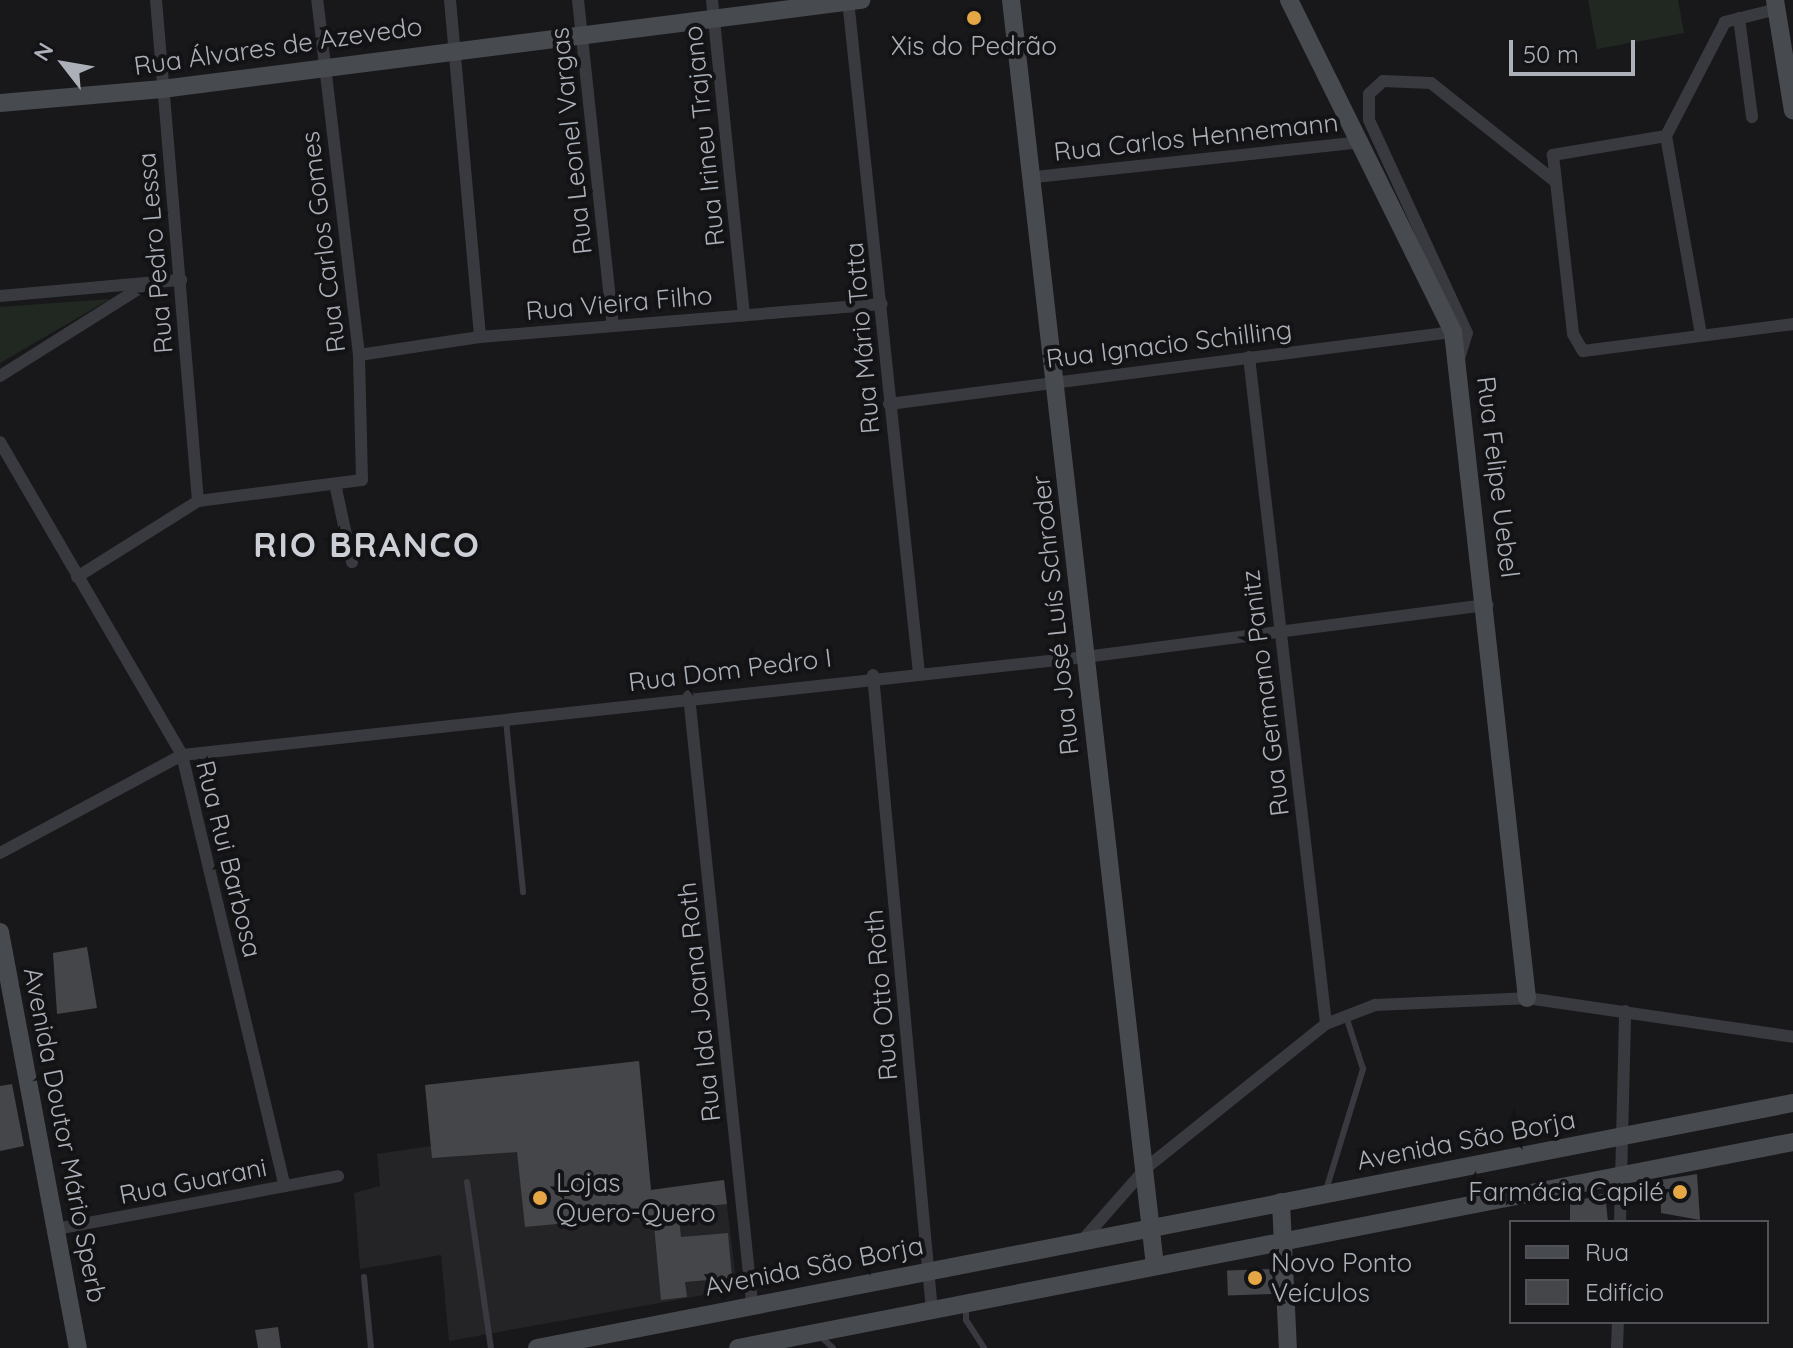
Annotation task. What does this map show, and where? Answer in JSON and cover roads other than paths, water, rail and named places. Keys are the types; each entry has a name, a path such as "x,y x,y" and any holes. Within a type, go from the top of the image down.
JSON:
{"street":[{"name":"Rua Pedro Lessa","path":"156,0 198,501"},
{"name":"Rua Carlos Gomes","path":"317,0 359,355 362,480 335,484"},
{"path":"450,0 480,337"},
{"name":"Rua Leonel Vargas","path":"578,0 613,325"},
{"name":"Rua José Luís Schroder","path":"1011,0 1035,177 1085,657 1146,1168 1148,1225"},
{"name":"Rua Felipe Uebel","path":"1289,0 1362,142 1453,332 1488,605 1527,998"},
{"name":"Rua Álvares de Azevedo","path":"0,103 162,89 323,64 582,31 713,8 852,1"},
{"name":"Rua Mário Totta","path":"852,1 889,404 919,673"},
{"path":"1701,334 1666,136 1725,22 1776,4 1793,111"},
{"name":"Rua Irineu Trajano","path":"713,8 744,315"},
{"path":"1739,18 1752,117"},
{"path":"1457,365 1467,333 1369,120 1369,94 1383,81 1431,83 1556,182"},
{"path":"1666,136 1553,155 1573,334 1583,351 1793,324"},
{"name":"Rua Carlos Hennemann","path":"1035,177 1362,142"},
{"path":"0,296 142,287 181,280"},
{"path":"0,376 142,287"},
{"name":"Rua Vieira Filho","path":"359,355 480,337 882,304"},
{"name":"Rua Ignacio Schilling","path":"889,404 1056,378 1453,332"},
{"name":"Rua Germano Panitz","path":"1249,357 1326,1024"},
{"name":"Rua Rui Barbosa","path":"0,442 182,755 285,1186"},
{"path":"77,577 198,501 335,484 352,562"},
{"name":"Rua Dom Pedro I","path":"0,853 182,755 873,675 1085,657 1280,629 1488,605"},
{"name":"Rua Otto Roth","path":"873,675 932,1311"},
{"name":"Rua Ida Joana Roth","path":"689,696 752,1303"},
{"name":"Avenida Doutor Mário Sperb","path":"0,932 78,1348"},
{"path":"1081,1242 1146,1168 1326,1024 1346,1016 1388,1004 1527,998 1793,1037"},
{"path":"1620,1220 1625,1011"},
{"name":"Avenida São Borja","path":"537,1348 752,1303 1081,1242 1148,1225 1325,1194 1793,1103"},
{"path":"738,1348 966,1306 1286,1238 1793,1142"},
{"name":"Rua Guarani","path":"56,1229 338,1176"},
{"path":"1281,1202 1286,1238 1288,1348"},
{"path":"1148,1225 1155,1266"},
{"path":"1617,1348 1618,1324"}],"lane":[{"path":"506,718 523,892"},
{"path":"1325,1194 1363,1069 1346,1016"},
{"path":"467,1182 491,1348"},
{"path":"364,1277 371,1348"},
{"path":"966,1306 966,1320 984,1348"},
{"path":"816,1333 833,1348"}],"place":[{"name":"Xis do Pedrão","path":"974,18"},
{"name":"Farmácia Capilé","path":"1680,1192"},
{"name":"Lojas Quero-Quero","path":"540,1198"},
{"name":"Novo Ponto Veículos","path":"1255,1278"}],"district":[{"name":"RIO BRANCO","path":"367,545"}]}
